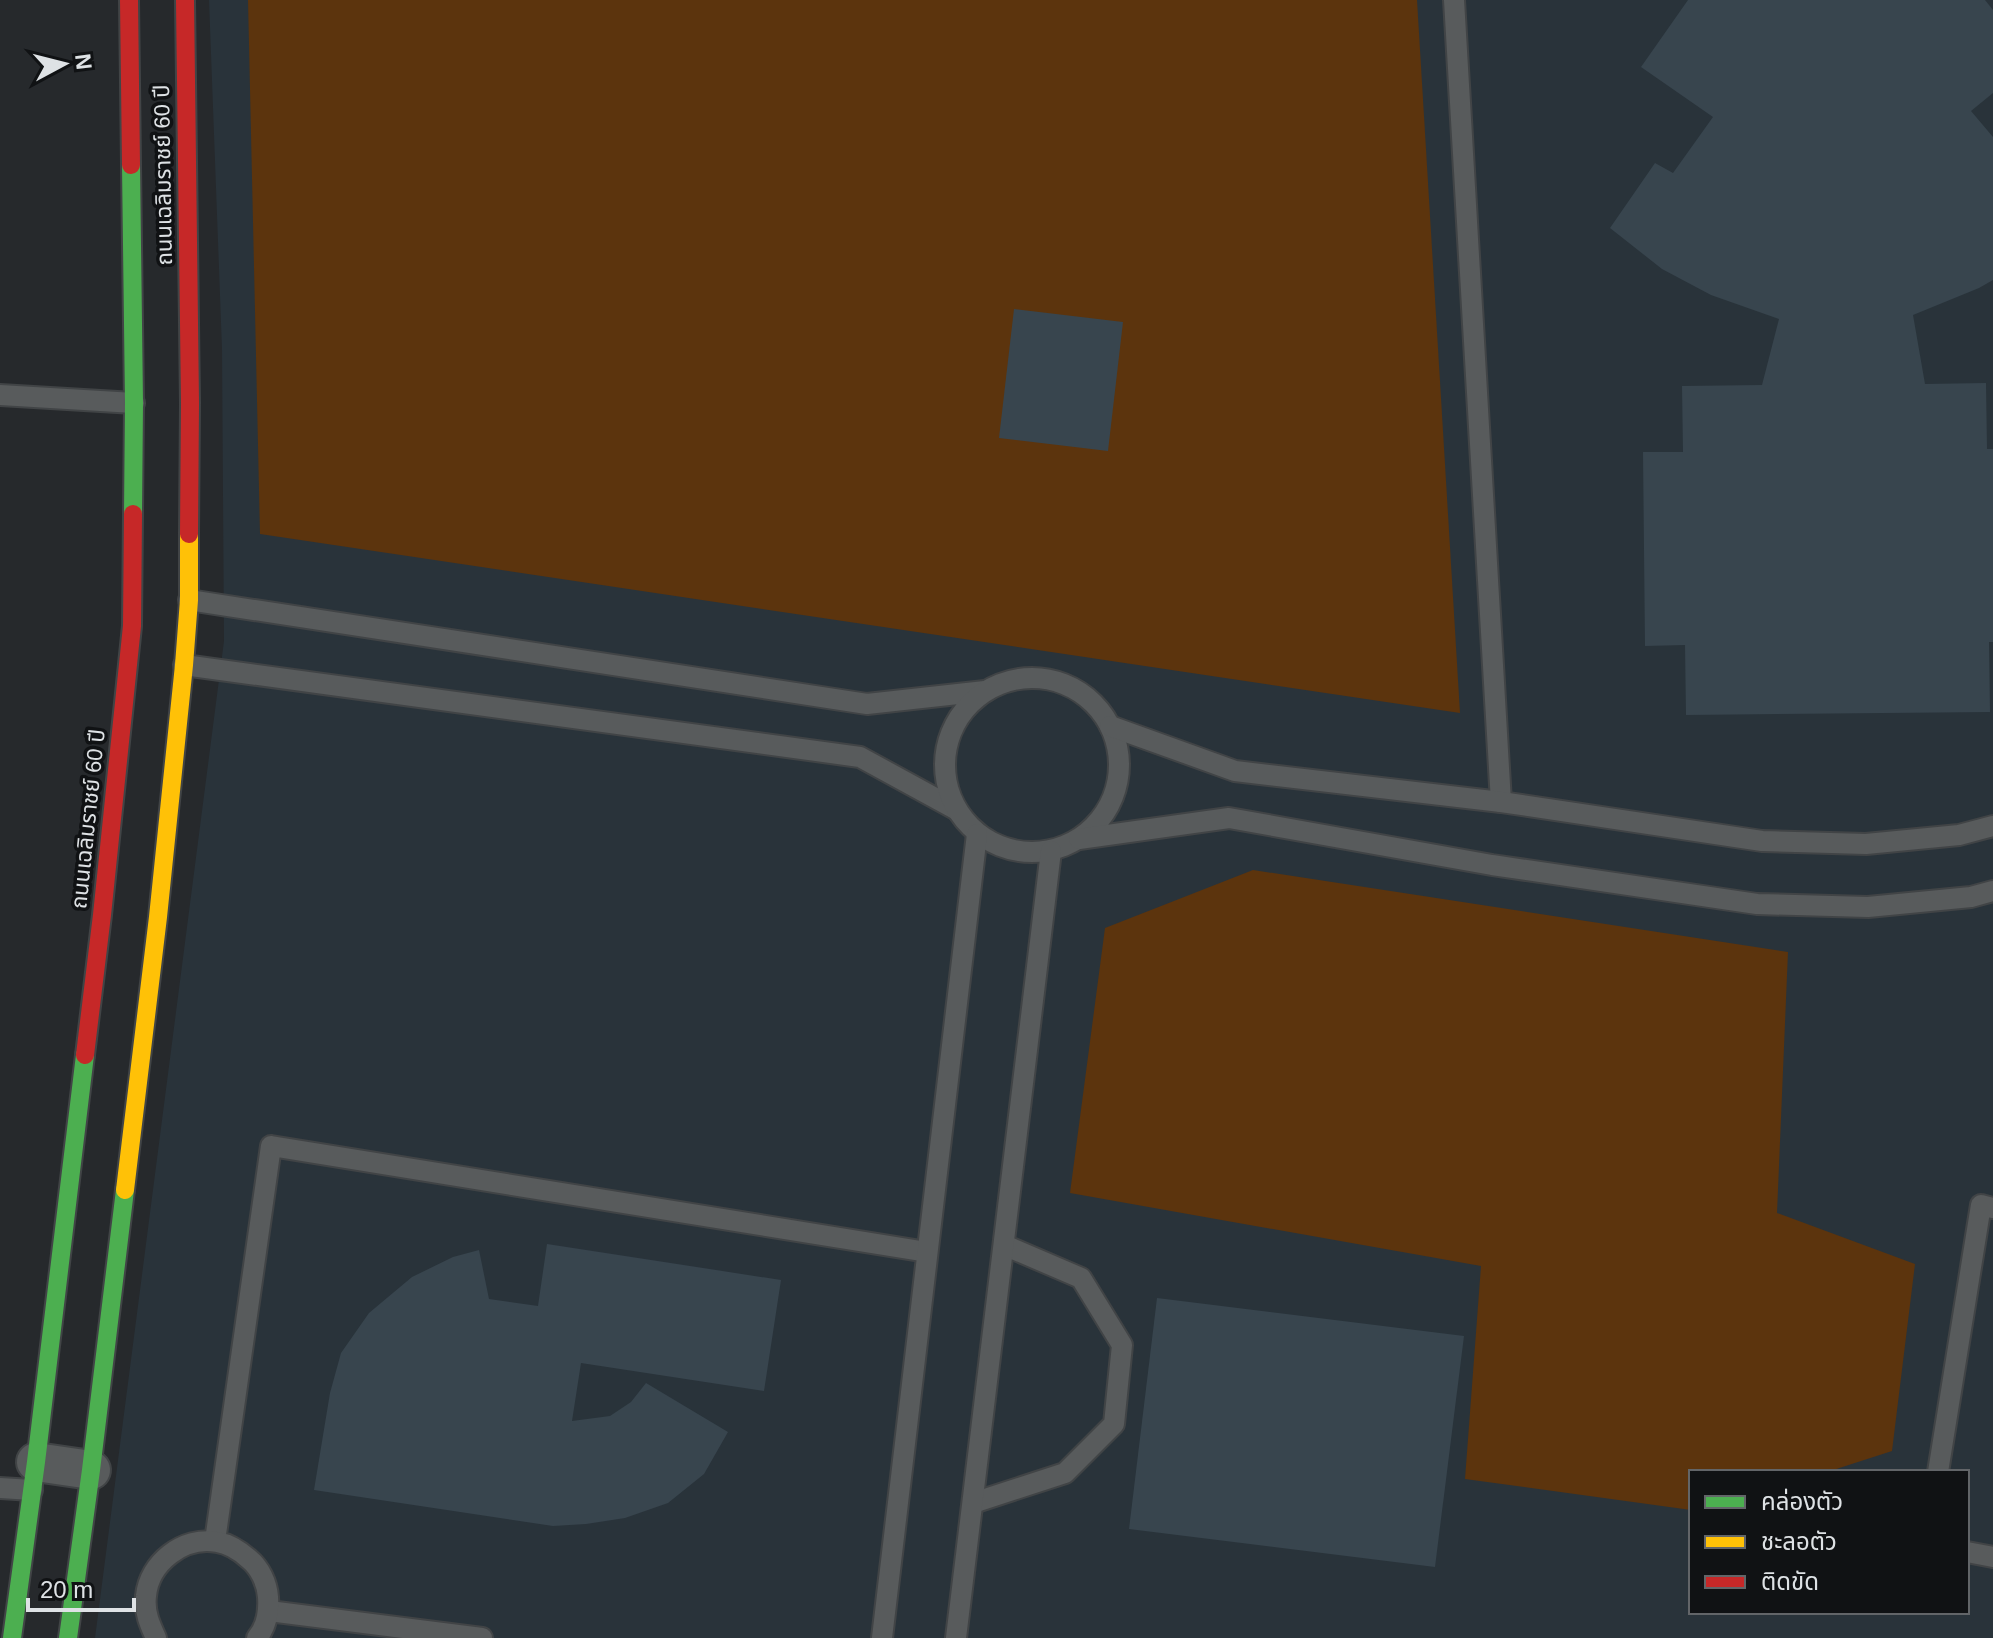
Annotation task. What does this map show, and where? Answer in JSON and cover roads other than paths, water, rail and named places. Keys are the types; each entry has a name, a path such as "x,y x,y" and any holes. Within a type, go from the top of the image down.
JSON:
{"street":[{"name":"ถนนเฉลิมราชย์ 60 ปี","path":"12,1638 102,915 132,626 134,403 129,0"},
{"name":"ถนนเฉลิมราชย์ 60 ปี","path":"68,1638 156,933 189,600 185,0"},
{"path":"34,1476 91,1470"}],"lane":[{"path":"1454,0 1501,802"},
{"path":"0,395 134,403"},
{"path":"189,600 867,704 985,691"},
{"path":"184,665 860,757 957,810"},
{"path":"1079,839 1097,823 1113,798 1119,768 1110,726 1092,702 1067,685 1038,677 1013,679 985,691 971,702 953,727 945,757 946,782 957,810 977,834 999,846 1029,853 1051,851 1079,839 1229,818 1492,865 1757,904 1868,907 1971,897 1993,891"},
{"path":"1110,726 1235,771 1501,802 1762,841 1866,844 1959,835 1993,826"},
{"path":"882,1638 977,834"},
{"path":"956,1638 1051,851"},
{"path":"215,1541 271,1146 927,1252"},
{"path":"1938,1470 1981,1205 1993,1208"},
{"path":"973,1503 1065,1473 1114,1424 1122,1345 1081,1278 1004,1245"},
{"path":"0,1488 34,1476"},
{"path":"156,1638 147,1620 146,1596 153,1572 169,1554 190,1543 215,1541 238,1549 256,1565 267,1587 269,1611 257,1638"},
{"path":"1969,1552 1993,1557"},
{"path":"269,1611 482,1638"}]}
